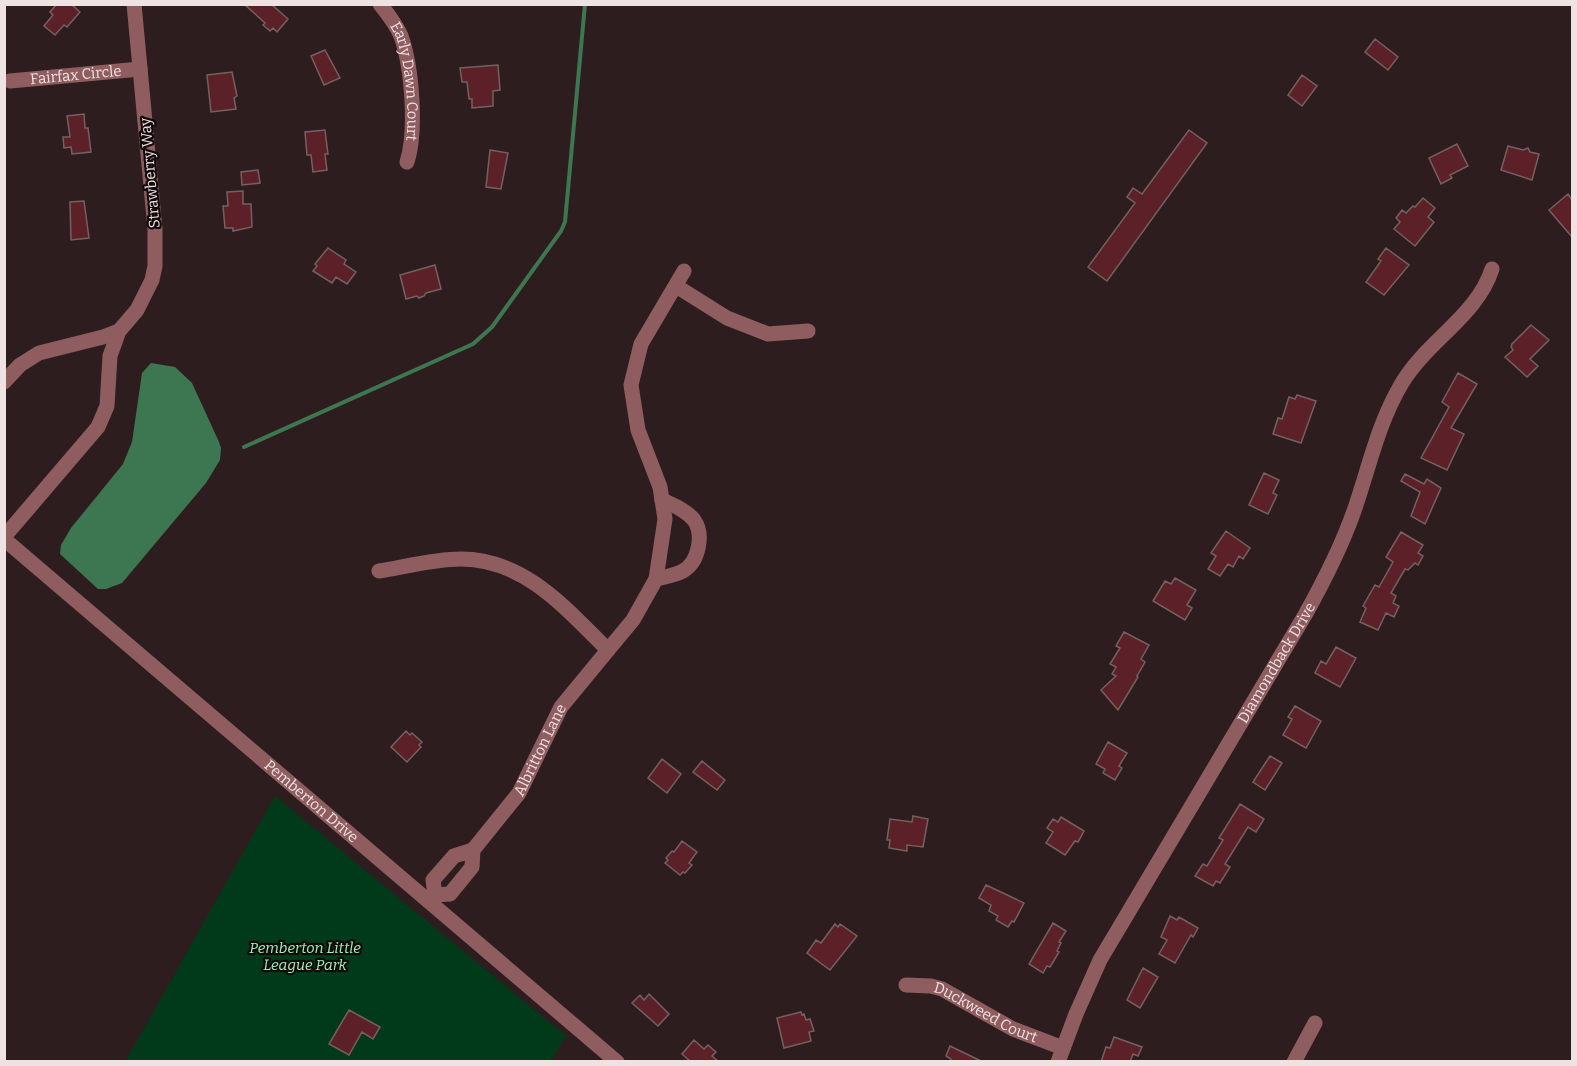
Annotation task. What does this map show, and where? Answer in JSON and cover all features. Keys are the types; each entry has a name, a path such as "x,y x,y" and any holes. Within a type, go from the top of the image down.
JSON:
{"street":[{"name":"Strawberry Way","path":"4,538 98,427 107,406 110,356 119,331 137,310 145,296 155,266 155,229 134,4"},
{"name":"Early Dawn Court","path":"380,4 396,25 406,59 413,132 406,162"},
{"name":"Fairfax Circle","path":"10,81 140,69"},
{"name":"Diamondback Drive","path":"1060,1055 1100,960 1305,615 1329,570 1354,511 1378,433 1402,383 1424,352 1478,298 1492,269"},
{"path":"662,500 680,508 695,521 700,542 695,558 685,571 656,579 665,519 662,500 660,487 638,430 631,385 641,344 684,271"},
{"path":"676,286 727,318 768,334 808,331"},
{"path":"4,382 20,365 39,353 119,331"},
{"name":"Pemberton Drive","path":"4,538 432,899 617,1062"},
{"path":"379,571 459,559 492,561 522,574 566,608 608,651"},
{"name":"Albritton Lane","path":"473,850 519,793 561,707 633,620 656,579"},
{"path":"473,850 472,867 450,894 432,899 433,880 454,856 473,850"},
{"name":"Duckweed Court","path":"906,985 942,989 1060,1055"},
{"path":"1294,1062 1315,1023"}],"green space":[{"name":"Pemberton Little League Park","path":"275,796 566,1036 551,1061 125,1062"}],"shaded area":[{"path":"151,363 175,367 192,383 219,442 220,460 206,483 122,583 106,589 98,589 60,554 61,545 71,528 123,464 132,442 142,373"}],"building":[{"path":"57,4 71,4 80,12 67,27 64,25 55,35 44,26 53,15 50,12"},
{"path":"244,4 271,4 288,19 277,32 273,28 270,31 263,25 265,23"},
{"path":"1375,39 1398,57 1388,70 1365,52"},
{"path":"325,50 340,78 324,85 311,56"},
{"path":"498,65 500,90 493,91 493,106 472,108 467,82 462,82 460,68"},
{"path":"232,72 237,96 234,98 236,109 211,112 207,75"},
{"path":"1302,75 1317,86 1302,106 1288,95"},
{"path":"84,114 91,152 72,154 71,147 64,148 63,137 70,137 67,116"},
{"path":"325,130 327,170 313,172 311,155 307,155 305,132"},
{"path":"1189,130 1207,143 1107,281 1088,267 1135,203 1127,197 1133,188 1142,194"},
{"path":"1457,144 1468,166 1450,175 1452,178 1441,184 1429,158"},
{"path":"1508,146 1523,150 1528,148 1530,152 1539,154 1532,180 1501,170"},
{"path":"490,150 508,153 501,189 486,187"},
{"path":"258,170 260,183 242,185 241,172"},
{"path":"243,191 243,204 251,204 252,227 233,231 233,228 225,228 223,206 228,206 227,192"},
{"path":"1568,194 1572,200 1572,237 1549,210"},
{"path":"1423,198 1435,208 1428,217 1434,222 1415,246 1394,229 1400,222 1396,218 1402,210 1406,213"},
{"path":"84,201 89,238 71,240 70,202"},
{"path":"328,248 346,260 344,264 356,272 347,284 336,277 332,283 313,271 317,266 315,264"},
{"path":"1386,248 1409,265 1384,295 1366,282 1381,261 1378,259"},
{"path":"435,265 441,289 426,293 419,298 417,296 406,299 400,275"},
{"path":"1531,325 1549,340 1530,359 1538,366 1527,377 1505,357 1513,350 1512,344"},
{"path":"1458,373 1477,384 1451,428 1464,434 1447,470 1421,458 1449,407 1442,402"},
{"path":"1297,395 1316,401 1301,443 1273,434 1278,418 1282,419 1289,397 1295,399"},
{"path":"1264,473 1279,480 1273,493 1277,495 1268,514 1249,505"},
{"path":"1405,474 1424,484 1427,479 1441,488 1425,524 1411,516 1420,492 1401,481"},
{"path":"1226,531 1250,548 1243,559 1239,556 1233,567 1228,564 1220,576 1208,569 1216,556 1211,553"},
{"path":"1401,532 1423,545 1418,553 1423,556 1418,565 1415,563 1408,570 1405,569 1391,593 1396,596 1393,603 1399,606 1394,617 1386,613 1378,630 1360,622 1366,608 1363,606 1375,585 1379,587 1393,562 1386,557"},
{"path":"1175,578 1196,590 1187,605 1192,608 1185,620 1153,601 1165,581 1171,584"},
{"path":"1124,632 1149,645 1141,659 1145,662 1138,677 1118,710 1101,690 1116,676 1112,674 1116,667 1110,664 1120,648 1116,646"},
{"path":"1336,647 1356,658 1340,687 1315,673 1321,661 1326,664"},
{"path":"1295,706 1321,721 1306,748 1283,735 1292,719 1288,717"},
{"path":"406,731 422,742 419,745 421,747 407,762 391,747"},
{"path":"1108,742 1127,753 1119,766 1122,768 1115,780 1103,773 1105,769 1096,764"},
{"path":"1270,756 1282,763 1265,790 1253,782"},
{"path":"662,759 681,774 667,793 648,778"},
{"path":"702,761 725,780 717,790 693,772"},
{"path":"1240,804 1264,819 1256,832 1248,827 1225,864 1230,867 1220,883 1216,881 1213,886 1195,876 1203,864 1207,866 1223,840 1219,838"},
{"path":"913,816 928,819 923,847 907,845 907,851 889,848 890,840 887,840 890,819 912,822"},
{"path":"1061,817 1084,831 1078,842 1075,841 1065,855 1046,843 1053,832 1047,828 1053,819 1058,822"},
{"path":"682,841 697,852 689,863 692,865 680,875 665,863 668,860 666,858"},
{"path":"986,885 1024,903 1014,922 1012,921 1008,927 996,920 998,916 989,911 991,905 979,898"},
{"path":"1170,916 1177,920 1179,917 1198,928 1193,937 1191,935 1175,963 1159,954 1167,940 1161,937"},
{"path":"1053,923 1066,931 1059,942 1061,943 1057,951 1059,952 1050,967 1047,966 1043,973 1029,964"},
{"path":"835,924 838,927 840,924 857,936 830,970 807,953 816,940 821,943"},
{"path":"1143,968 1158,977 1140,1008 1127,1000"},
{"path":"649,994 669,1014 658,1026 632,1003 640,995 644,1000"},
{"path":"349,1010 380,1027 373,1039 362,1032 349,1055 329,1044"},
{"path":"801,1012 806,1020 810,1019 814,1031 809,1032 811,1041 784,1048 777,1018"},
{"path":"1114,1037 1142,1047 1138,1056 1133,1054 1130,1062 1101,1062 1106,1047 1110,1048"},
{"path":"694,1040 704,1049 708,1045 716,1052 712,1056 719,1062 691,1062 682,1054"},
{"path":"950,1046 983,1062 950,1062 951,1059 946,1056"}],"waterway":[{"path":"244,447 473,344 492,327 561,231 565,222 585,4"}]}
